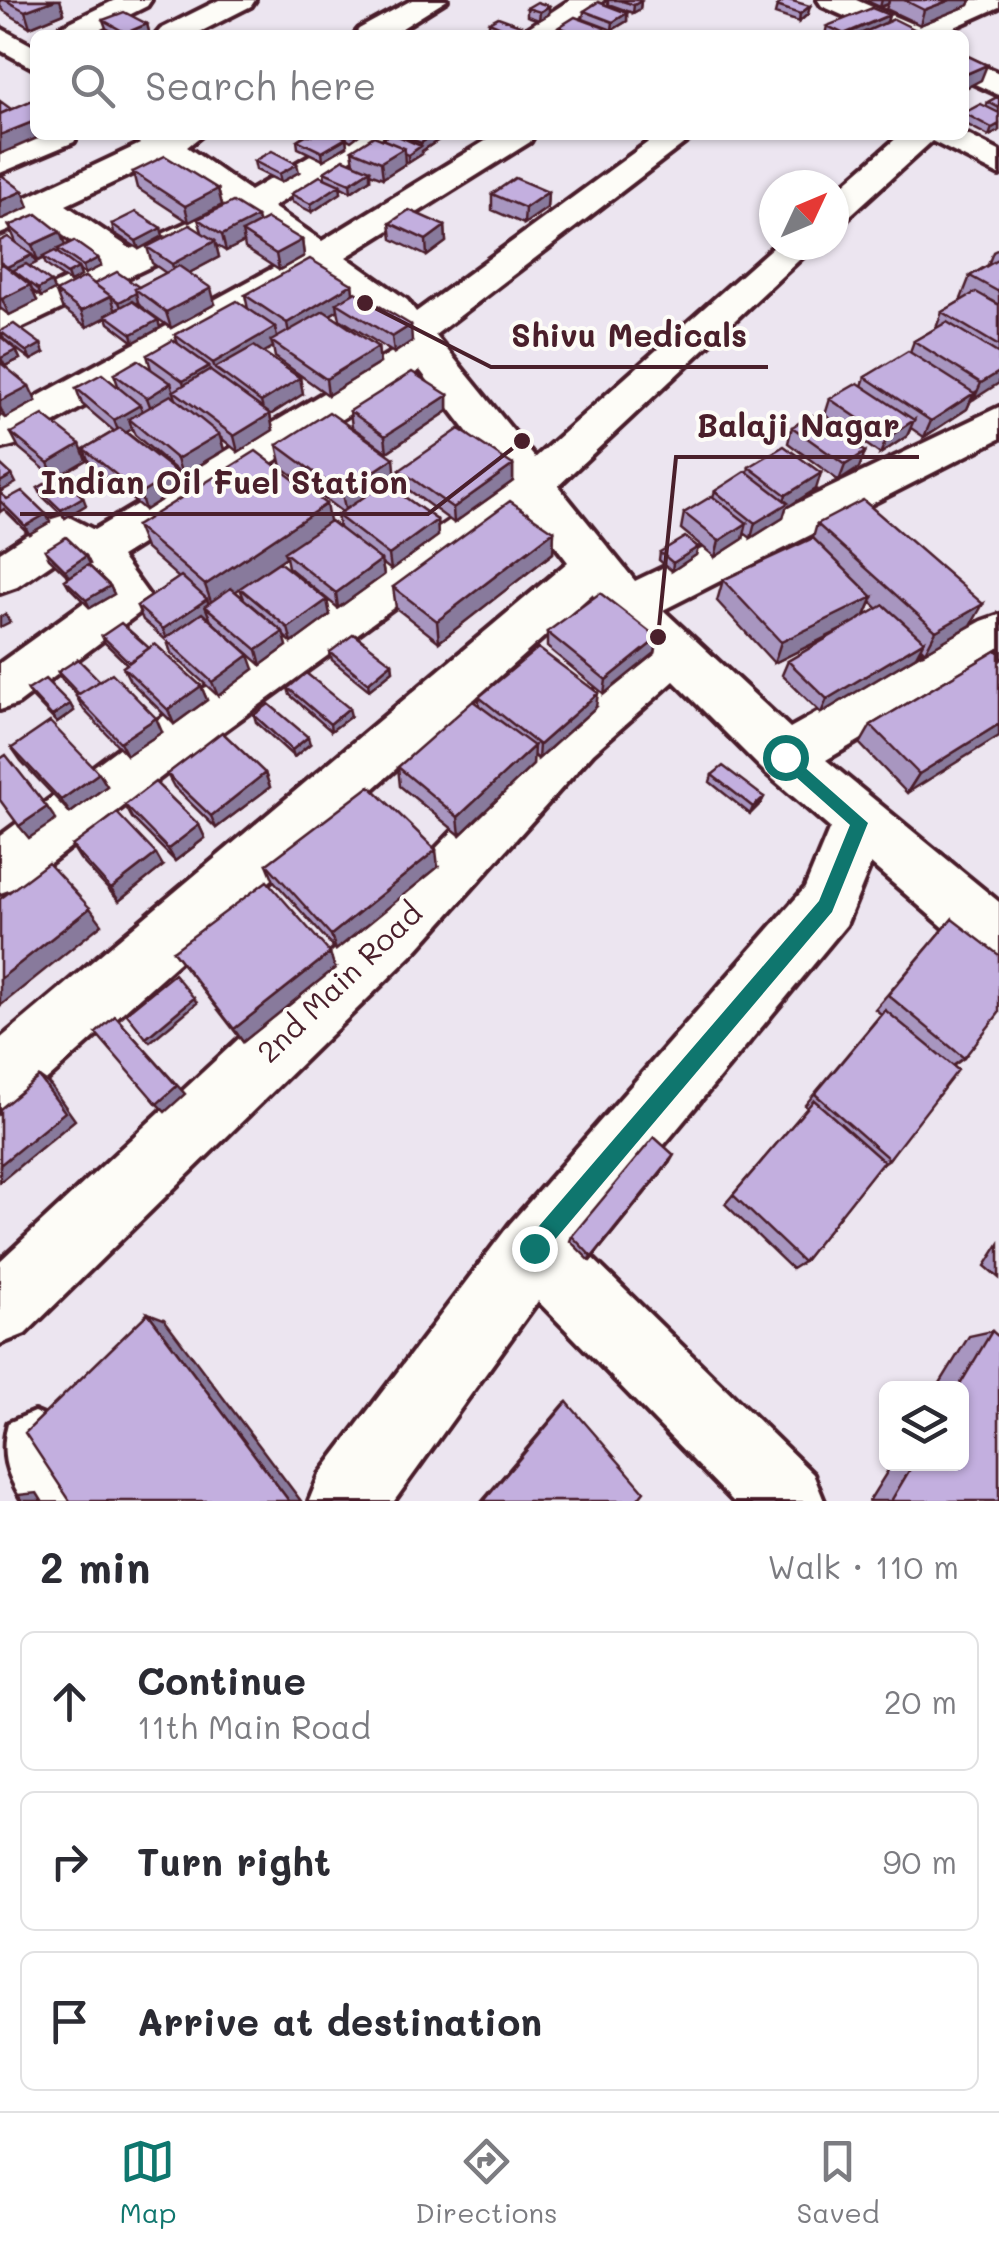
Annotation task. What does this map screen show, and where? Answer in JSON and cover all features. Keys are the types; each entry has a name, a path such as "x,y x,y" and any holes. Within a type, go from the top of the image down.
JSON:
{"street":[{"path":"76,30 137,0"},
{"path":"180,30 241,0"},
{"path":"378,30 434,0"},
{"path":"540,30 590,0"},
{"path":"832,0 901,30"},
{"path":"923,30 992,0"},
{"path":"0,37 30,55"},
{"path":"0,79 30,59"},
{"path":"969,70 999,86"},
{"path":"0,163 51,140"},
{"path":"0,223 164,140"},
{"path":"167,140 393,308 628,606 785,757 997,934"},
{"path":"0,326 251,205 359,140"},
{"path":"0,436 321,257 510,140"},
{"path":"92,553 419,341 674,140"},
{"path":"849,198 913,140"},
{"path":"953,140 999,165"},
{"path":"42,204 129,264"},
{"path":"0,868 158,748 531,486 780,260"},
{"path":"628,606 999,421"},
{"path":"0,575 65,532 92,553 126,597 0,690"},
{"path":"0,1080 595,565"},
{"path":"785,757 999,634"},
{"name":"2nd Main Road","path":"0,1308 394,933 576,738 651,670 676,654"},
{"path":"346,1501 534,1248 826,906 860,823"},
{"path":"534,1248 786,1501"}],"building":[{"path":"5,0 55,0 25,11"},
{"path":"785,0 810,6 800,14 777,6"},
{"path":"904,0 950,0 924,10"},
{"path":"537,2 549,6 540,12 527,8"},
{"path":"598,2 627,13 613,22 584,11"},
{"path":"872,8 889,15 853,30 827,26"},
{"path":"124,12 147,24 121,30 103,20"},
{"path":"498,17 528,28 508,30 489,22"},
{"path":"575,17 605,28 567,30 559,27"},
{"path":"894,19 916,30 869,30"},
{"path":"969,56 987,65 969,73"},
{"path":"999,96 999,108 988,102"},
{"path":"0,101 11,109 0,114"},
{"path":"30,101 30,123 0,135 0,114"},
{"path":"981,104 999,113 999,124 992,128 969,116 969,110"},
{"path":"297,140 343,140 322,152"},
{"path":"368,140 384,140 404,148 381,162 352,150"},
{"path":"384,140 407,140 421,146 408,155 404,148"},
{"path":"272,151 297,164 279,174 254,161"},
{"path":"165,156 218,189 185,206 133,172"},
{"path":"344,159 370,170 350,183 324,172"},
{"path":"0,174 23,191 0,201"},
{"path":"320,176 340,185 311,204 291,194"},
{"path":"515,178 548,192 525,208 492,194"},
{"path":"233,202 257,217 222,235 198,219"},
{"path":"409,210 445,226 426,240 390,223"},
{"path":"136,212 161,228 136,241 112,224"},
{"path":"37,214 60,232 32,245 9,226"},
{"path":"267,219 302,240 276,254 242,232"},
{"path":"190,225 215,241 172,264 147,247"},
{"path":"8,237 32,255 7,267 0,262 0,241"},
{"path":"74,241 98,258 83,266 58,249"},
{"path":"55,251 78,268 67,274 43,257"},
{"path":"310,259 352,284 287,323 245,295"},
{"path":"999,259 999,292 970,276"},
{"path":"3,264 30,285 2,299 0,266"},
{"path":"26,264 51,282 38,289 13,270"},
{"path":"179,266 211,288 166,312 135,289"},
{"path":"117,272 139,287 119,302 94,284"},
{"path":"85,277 111,296 81,311 56,292"},
{"path":"356,292 411,325 392,337 337,303"},
{"path":"976,292 999,305 999,346 942,312"},
{"path":"132,301 158,320 132,334 106,315"},
{"path":"237,301 275,327 213,363 175,335"},
{"path":"324,311 378,347 326,379 271,341"},
{"path":"947,322 999,354 999,372 981,383 914,341"},
{"path":"14,324 41,344 27,352 0,331"},
{"path":"0,336 16,350 1,358 0,357"},
{"path":"173,340 209,366 183,381 147,355"},
{"path":"254,346 300,378 261,402 215,368"},
{"path":"908,351 974,393 931,421 865,377"},
{"path":"138,360 171,383 147,398 114,374"},
{"path":"0,365 29,386 0,401"},
{"path":"209,370 270,414 234,436 174,391"},
{"path":"412,372 448,395 385,436 350,411"},
{"path":"102,374 140,405 114,420 76,388"},
{"path":"858,383 914,420 887,438 830,399"},
{"path":"171,395 219,434 177,459 129,419"},
{"path":"329,412 394,458 342,493 277,445"},
{"path":"43,415 80,444 48,463 11,433"},
{"path":"812,415 865,452 845,465 792,427"},
{"path":"120,428 176,472 140,494 84,449"},
{"path":"459,429 513,465 453,508 400,470"},
{"path":"784,446 821,473 786,495 749,467"},
{"path":"256,451 326,504 205,585 136,526"},
{"path":"0,464 12,475 0,482"},
{"path":"746,471 788,503 755,523 715,491"},
{"path":"59,476 83,497 61,510 38,488"},
{"path":"385,483 437,520 389,555 337,515"},
{"path":"22,491 46,514 25,526 0,501 0,493 7,499"},
{"path":"712,496 747,523 719,541 684,513"},
{"path":"863,500 983,604 936,631 817,524"},
{"path":"510,501 554,531 437,621 393,587"},
{"path":"330,521 381,560 336,593 284,552"},
{"path":"66,537 86,556 65,570 45,550"},
{"path":"685,537 698,547 673,563 660,552"},
{"path":"813,538 873,597 781,642 723,580"},
{"path":"279,562 327,600 288,628 240,588"},
{"path":"88,565 110,586 86,600 65,580"},
{"path":"181,576 207,599 163,629 137,606"},
{"path":"231,588 283,632 257,650 205,606"},
{"path":"600,593 658,638 606,680 547,632"},
{"path":"884,605 924,641 827,699 788,661"},
{"path":"202,613 249,655 212,682 165,639"},
{"path":"121,623 149,648 129,662 102,636"},
{"path":"354,634 392,663 368,683 330,652"},
{"path":"155,644 201,686 168,710 123,667"},
{"path":"538,648 598,693 539,745 479,697"},
{"path":"999,649 999,724 919,774 871,725"},
{"path":"78,659 100,681 79,694 58,672"},
{"path":"112,673 156,718 120,742 76,696"},
{"path":"306,673 349,708 330,724 288,688"},
{"path":"45,679 70,704 52,716 28,690"},
{"path":"473,701 534,746 458,817 398,767"},
{"path":"269,704 308,737 292,750 254,715"},
{"path":"50,722 99,773 61,800 12,748"},
{"path":"222,732 265,773 211,816 167,774"},
{"path":"6,755 47,807 19,826 0,800 0,759"},
{"path":"723,766 764,797 753,807 712,775"},
{"path":"155,782 199,825 168,849 125,805"},
{"path":"370,786 436,850 331,935 267,864"},
{"path":"117,813 156,854 111,889 72,846"},
{"path":"48,863 90,908 0,979 0,899"},
{"path":"267,881 330,953 234,1029 173,951"},
{"path":"952,919 999,955 999,1013 964,1058 888,995"},
{"path":"174,974 194,998 146,1038 126,1013"},
{"path":"885,1010 958,1070 889,1159 815,1094"},
{"path":"115,1016 177,1086 157,1104 96,1033"},
{"path":"39,1077 65,1112 0,1165 0,1109"},
{"path":"814,1100 883,1161 803,1262 733,1195"},
{"path":"654,1137 674,1155 592,1257 572,1236"},
{"path":"148,1313 289,1501 70,1501 25,1433"},
{"path":"992,1331 999,1337 999,1501 891,1501 909,1471 969,1471 969,1381 962,1381"},
{"path":"567,1402 644,1491 636,1501 484,1501"}],"place":[{"name":"Shivu Medicals","path":"365,303"},
{"name":"Indian Oil Fuel Station","path":"522,441"},
{"name":"Balaji Nagar","path":"658,637"}],"route":[{"path":"534,1248 826,906 860,823 785,757"}]}
